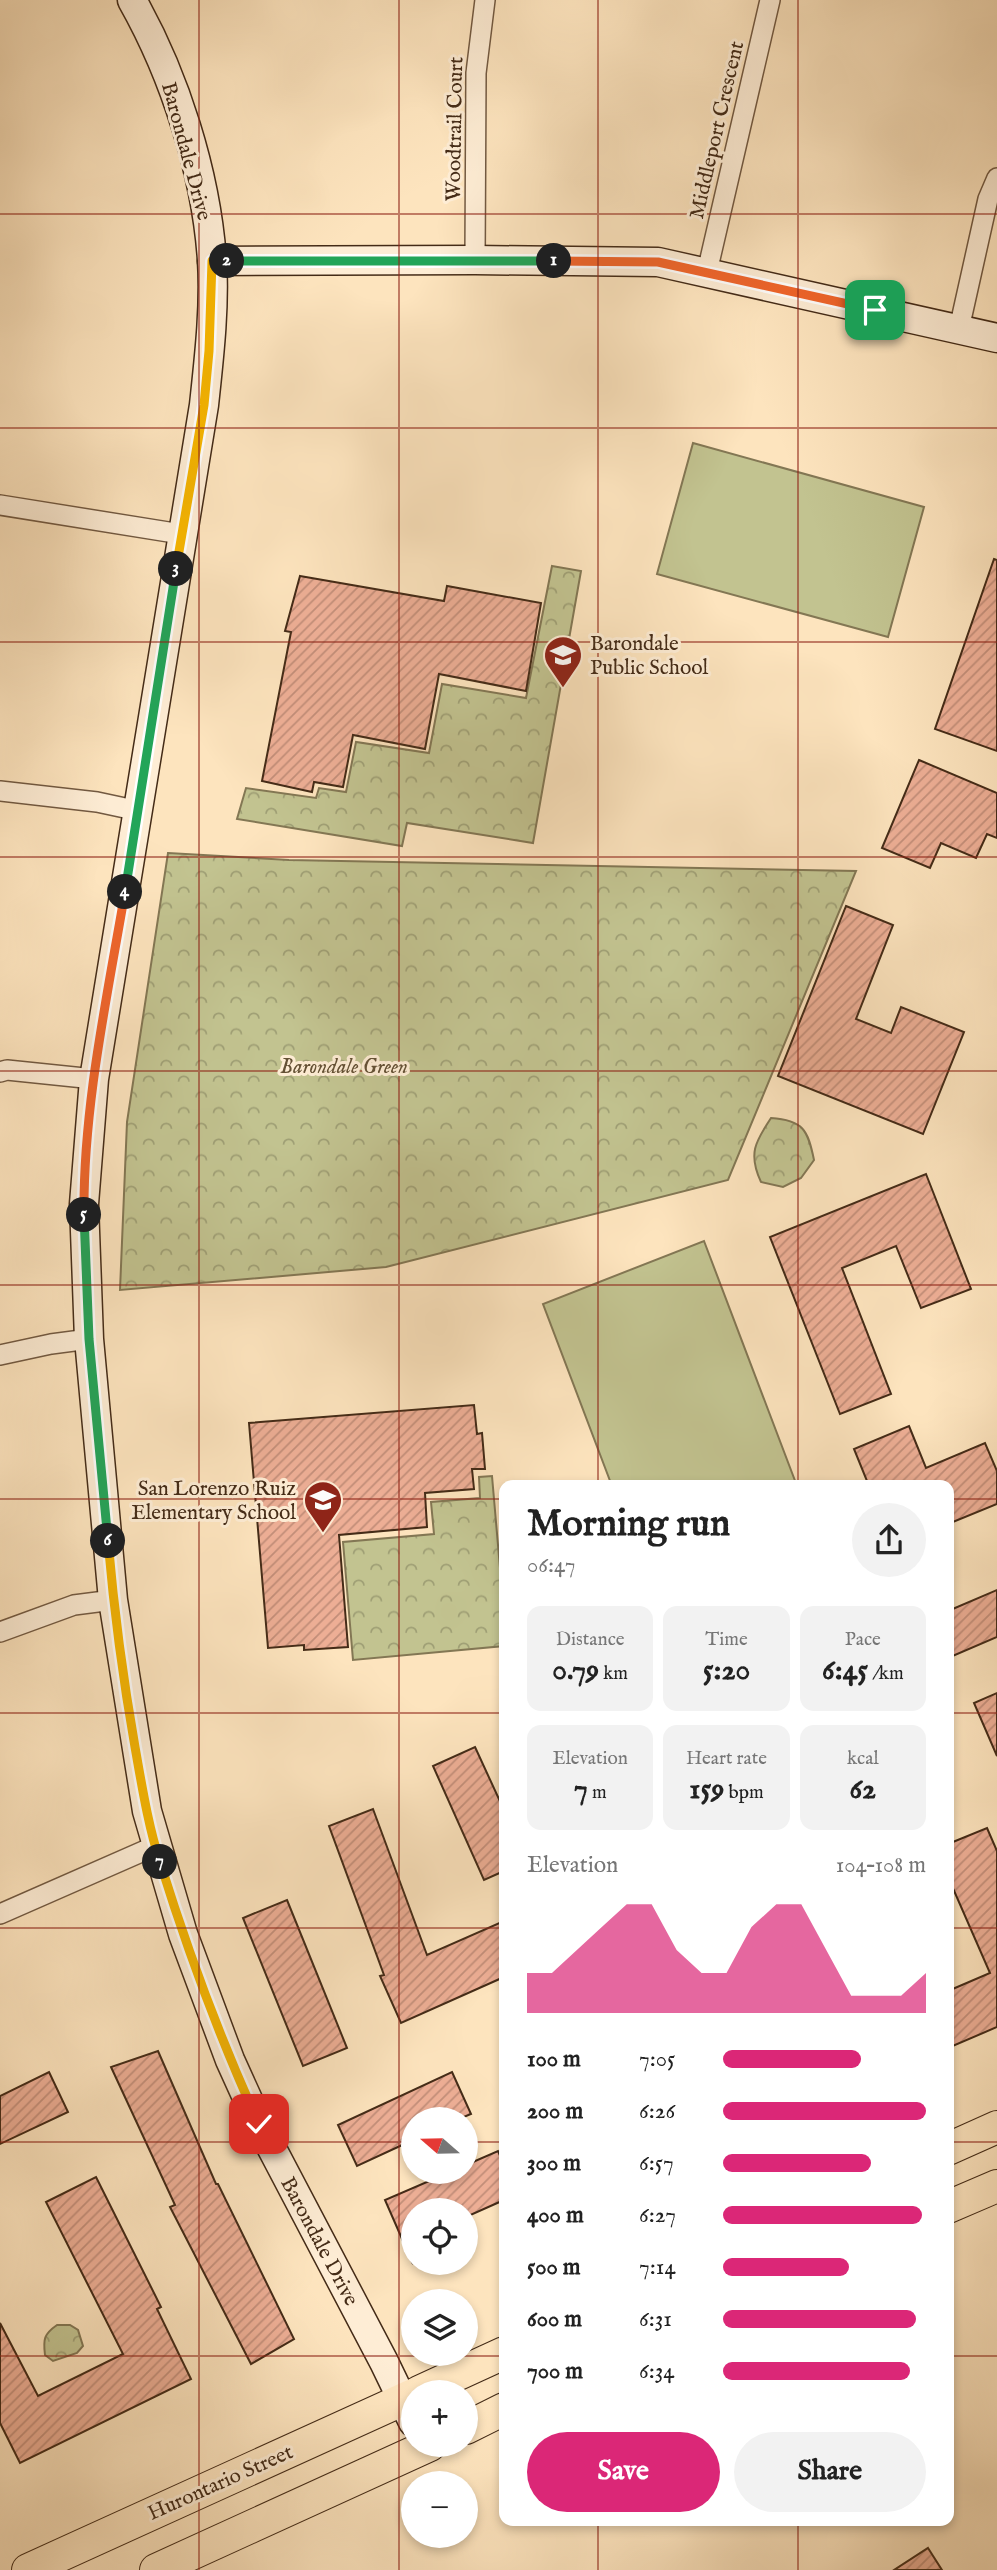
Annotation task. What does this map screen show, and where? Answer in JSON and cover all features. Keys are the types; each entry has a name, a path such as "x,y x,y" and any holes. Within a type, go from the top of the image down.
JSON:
{"main road":[{"path":"954,2146 997,2127"},
{"path":"954,2204 997,2186"},
{"name":"Hurontario Street","path":"470,2380 499,2357"},
{"path":"478,2422 499,2412"},
{"name":"Hurontario Street","path":"28,2570 243,2470 401,2426"},
{"name":"Hurontario Street","path":"156,2570 401,2431"}],"street":[{"name":"Barondale Drive","path":"132,0 159,51 179,105 205,210 212,261 204,405 94,1079 84,1204 89,1339 113,1600 127,1699 155,1846 183,1934 230,2060 259,2124 401,2392"},
{"name":"Woodtrail Court","path":"475,260 477,73 485,0"},
{"name":"Middleport Crescent","path":"707,272 770,0"},
{"path":"959,329 988,199 997,178"},
{"path":"212,261 658,262 997,338"},
{"path":"0,505 181,534"},
{"path":"0,791 139,811"},
{"path":"0,1072 7,1070 94,1079"},
{"path":"0,1355 89,1339"},
{"path":"0,1632 74,1605 113,1600"},
{"path":"0,1914 155,1846"}],"green space":[{"path":"693,443 924,507 888,637 657,574"},
{"path":"552,566 581,571 533,843 407,823 402,846 237,819 246,788 316,798 319,788 346,792 356,742 429,753 442,684 526,698"},
{"name":"Barondale Green","path":"168,853 289,860 856,871 728,1180 386,1267 120,1290 127,1122"},
{"path":"771,1118 790,1121 802,1128 814,1160 801,1178 783,1187 761,1182 755,1164 757,1141"},
{"path":"704,1241 795,1480 610,1480 543,1304"},
{"path":"492,1476 499,1556 499,1646 353,1660 343,1542 434,1534 431,1502 480,1498 479,1477"},
{"path":"57,2325 70,2325 78,2330 83,2346 77,2353 53,2361 45,2355 44,2341 49,2331"}],"building":[{"path":"994,559 997,560 997,751 935,729"},
{"path":"300,576 444,601 447,586 541,603 526,691 439,674 425,749 353,735 343,787 314,782 312,792 262,781 291,632 285,631"},
{"path":"919,760 997,793 997,838 987,834 976,858 941,843 930,868 882,848"},
{"path":"846,906 893,925 856,1019 891,1033 901,1007 964,1032 923,1134 778,1076"},
{"path":"926,1174 971,1289 921,1308 896,1246 842,1268 891,1394 840,1414 770,1237"},
{"path":"474,1405 477,1434 482,1433 485,1469 472,1469 474,1489 425,1493 427,1527 339,1535 348,1647 304,1650 304,1645 268,1648 249,1423"},
{"path":"909,1426 926,1468 985,1443 997,1471 997,1504 954,1522 954,1480 867,1480 854,1449"},
{"path":"997,1590 997,1637 954,1655 954,1608"},
{"path":"997,1693 997,1756 974,1703"},
{"path":"475,1747 499,1799 499,1873 484,1880 433,1766"},
{"path":"373,1809 427,1955 499,1923 499,1979 401,2023 380,1976 384,1975 329,1826"},
{"path":"987,1828 997,1851 997,2027 954,2045 954,1988 990,1973 954,1891 954,1842"},
{"path":"287,1900 347,2048 303,2066 243,1918"},
{"path":"158,2051 216,2184 294,2339 251,2364 170,2207 175,2205 111,2067"},
{"path":"49,2072 68,2112 0,2144 0,2096"},
{"path":"452,2072 468,2107 401,2107 401,2146 357,2166 338,2125"},
{"path":"498,2151 499,2202 478,2212 478,2198 401,2198 401,2237 385,2200 422,2184 478,2184 478,2160"},
{"path":"96,2177 161,2307 157,2309 191,2379 20,2463 0,2423 0,2323 38,2396 123,2354 46,2202"},
{"path":"928,2548 942,2570 894,2570"}],"place":[{"name":"Barondale Public School","path":"563,689"},
{"name":"San Lorenzo Ruiz Elementary School","path":"323,1534"}],"route":[{"path":"259,2124 230,2060 183,1934 155,1846 147,1811 113,1600 86,1288 84,1204 94,1079 204,405 212,261 658,262 875,310"}]}
